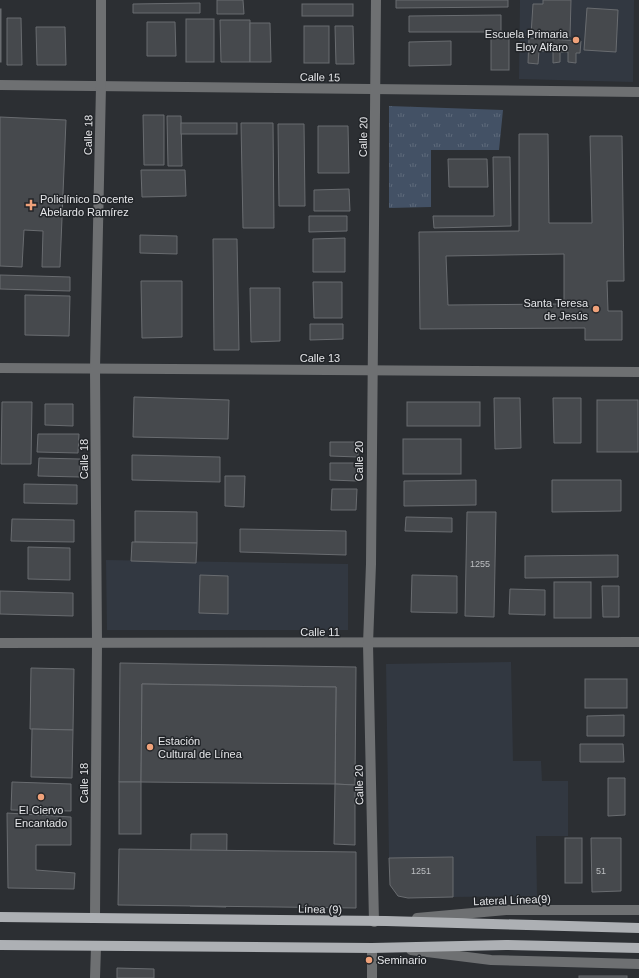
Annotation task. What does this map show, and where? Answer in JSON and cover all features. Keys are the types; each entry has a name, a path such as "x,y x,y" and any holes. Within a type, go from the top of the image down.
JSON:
{"main road":[{"name":"Línea (9)","path":"0,917 386,921 639,928"},
{"path":"0,945 96,947 372,948 506,945 639,948"}],"street":[{"name":"Calle 18","path":"95,918 97,643 95,369 101,86 101,0"},
{"name":"Calle 20","path":"374,922 368,644 376,0"},
{"name":"Calle 15","path":"0,85 639,92"},
{"name":"Calle 13","path":"0,368 639,372"},
{"name":"Calle 11","path":"0,643 368,644 639,642"},
{"name":"Lateral Línea(9)","path":"386,921 506,910 639,910"},
{"path":"95,978 96,947"},
{"path":"387,947 491,960 639,964"},
{"path":"372,948 372,978"}],"shaded area":[{"name":"Escuela Primaria Eloy Alfaro","path":"520,0 634,0 633,82 519,79"},
{"path":"106,560 348,564 348,630 107,630"},
{"path":"511,662 513,761 541,761 542,781 568,781 568,836 536,836 537,896 453,897 452,857 389,858 386,664"}],"green space":[{"path":"389,106 503,110 499,150 431,150 431,207 389,208"}],"building":[{"path":"217,0 243,0 244,14 217,14"},
{"path":"396,0 508,0 508,7 396,8"},
{"path":"543,0 571,0 570,37 531,35 533,4 543,4"},
{"path":"200,3 200,13 133,13 133,4"},
{"path":"302,4 353,4 353,16 302,16"},
{"path":"587,8 618,10 616,52 584,50"},
{"path":"1,9 1,62 0,62"},
{"path":"501,15 501,32 409,32 409,16"},
{"path":"7,18 21,18 22,65 7,65"},
{"path":"186,19 214,19 214,62 186,62"},
{"path":"220,20 250,20 250,62 221,62"},
{"path":"147,22 175,22 176,56 147,56"},
{"path":"250,23 270,23 271,62 250,62"},
{"path":"304,26 329,26 329,63 304,63"},
{"path":"335,26 353,26 354,64 336,64"},
{"path":"36,27 65,27 66,65 37,65"},
{"path":"491,38 509,38 509,70 491,70"},
{"path":"529,38 581,41 580,53 576,53 576,63 568,62 568,52 560,52 560,62 553,63 553,51 539,51 538,64 528,63"},
{"path":"451,41 451,65 409,66 409,42"},
{"path":"143,115 164,115 164,165 144,165"},
{"path":"167,116 181,116 182,166 168,166"},
{"name":"Policlínico Docente Abelardo Ramírez","path":"0,117 66,120 60,267 42,267 43,231 24,230 22,267 0,266"},
{"path":"181,123 237,123 237,134 181,134"},
{"path":"241,123 273,123 274,228 243,228"},
{"path":"278,124 304,124 305,206 279,206"},
{"path":"318,126 348,126 349,173 318,173"},
{"path":"519,134 548,134 549,223 592,223 590,136 622,136 624,281 607,281 608,311 622,311 622,340 585,340 585,328 420,329 419,232 519,231","holes":["564,254 564,304 448,305 446,256"]},
{"path":"493,157 510,157 511,226 434,228 433,216 494,216"},
{"path":"448,159 487,159 488,187 449,187"},
{"path":"141,170 185,170 186,196 142,197"},
{"path":"349,189 350,211 314,211 314,190"},
{"path":"309,216 347,216 347,231 309,232"},
{"path":"140,235 177,236 177,254 140,253"},
{"path":"345,238 345,272 313,272 313,239"},
{"path":"213,239 237,239 239,350 214,350"},
{"path":"0,275 70,277 70,291 0,289"},
{"path":"141,281 182,281 182,337 142,338"},
{"path":"313,282 342,282 342,318 314,318"},
{"path":"250,288 280,288 280,341 251,342"},
{"path":"25,295 70,296 69,336 25,335"},
{"path":"310,324 343,324 343,339 310,340"},
{"path":"134,397 229,400 228,439 133,437"},
{"path":"494,398 520,398 521,448 495,449"},
{"path":"553,398 581,398 581,443 554,443"},
{"path":"597,400 638,400 638,452 597,452"},
{"path":"2,402 32,402 31,464 1,464"},
{"path":"407,402 480,402 480,426 407,426"},
{"path":"45,404 73,404 73,426 45,425"},
{"path":"38,434 79,434 78,453 37,452"},
{"path":"403,439 461,439 461,474 403,474"},
{"path":"330,442 358,442 358,457 330,456"},
{"path":"132,455 220,457 220,482 132,480"},
{"path":"39,458 80,459 80,477 38,476"},
{"path":"330,463 357,463 357,481 330,480"},
{"path":"225,476 245,476 244,507 225,506"},
{"path":"476,480 476,505 404,506 404,481"},
{"path":"552,480 621,480 621,511 552,512"},
{"path":"24,484 77,485 77,504 24,503"},
{"path":"332,489 357,489 356,510 331,510"},
{"path":"135,511 197,512 197,543 135,542"},
{"path":"467,512 496,512 494,617 465,616"},
{"path":"406,517 452,518 452,532 405,531"},
{"path":"12,519 74,520 74,542 11,541"},
{"path":"240,529 346,531 346,555 240,552"},
{"path":"132,542 197,543 196,563 131,561"},
{"path":"28,547 70,548 70,580 28,579"},
{"path":"618,555 618,577 525,578 525,556"},
{"path":"200,575 228,576 228,614 199,613"},
{"path":"412,575 457,576 457,613 411,612"},
{"path":"554,582 591,582 591,618 554,618"},
{"path":"602,586 619,586 619,617 603,617"},
{"path":"510,589 545,590 545,615 509,614"},
{"path":"0,591 73,593 73,616 0,614"},
{"path":"120,663 356,667 355,785 335,784 336,687 142,684 141,782 119,782"},
{"path":"31,668 74,669 73,730 30,729"},
{"path":"585,679 627,679 627,708 585,708"},
{"path":"142,684 336,687 335,784 141,782"},
{"path":"624,715 624,736 587,736 587,716"},
{"path":"32,729 73,730 72,778 31,777"},
{"path":"580,744 623,744 624,762 580,762"},
{"path":"608,778 625,778 625,815 608,816"},
{"name":"El Ciervo Encantado","path":"12,782 71,784 71,811 11,810"},
{"path":"119,782 141,782 141,834 119,834"},
{"path":"335,784 355,785 355,845 334,844"},
{"path":"7,813 71,817 71,845 36,845 36,870 75,873 74,889 8,888"},
{"path":"191,834 227,834 226,907 190,906"},
{"path":"565,838 582,838 582,883 565,883"},
{"path":"591,838 621,838 621,891 592,892"},
{"path":"119,849 356,852 356,908 118,905"},
{"path":"453,857 453,897 408,898 398,896 390,885 389,858"},
{"path":"117,968 154,969 154,978 117,978"},
{"path":"579,976 627,976 627,978 579,978"}],"place":[{"name":"Escuela Primaria Eloy Alfaro","path":"576,40"},
{"name":"Policlínico Docente Abelardo Ramírez","path":"31,205"},
{"name":"Santa Teresa de Jesús","path":"596,309"},
{"name":"Estación Cultural de Línea","path":"150,747"},
{"name":"El Ciervo Encantado","path":"41,797"},
{"name":"Seminario","path":"369,960"}]}
